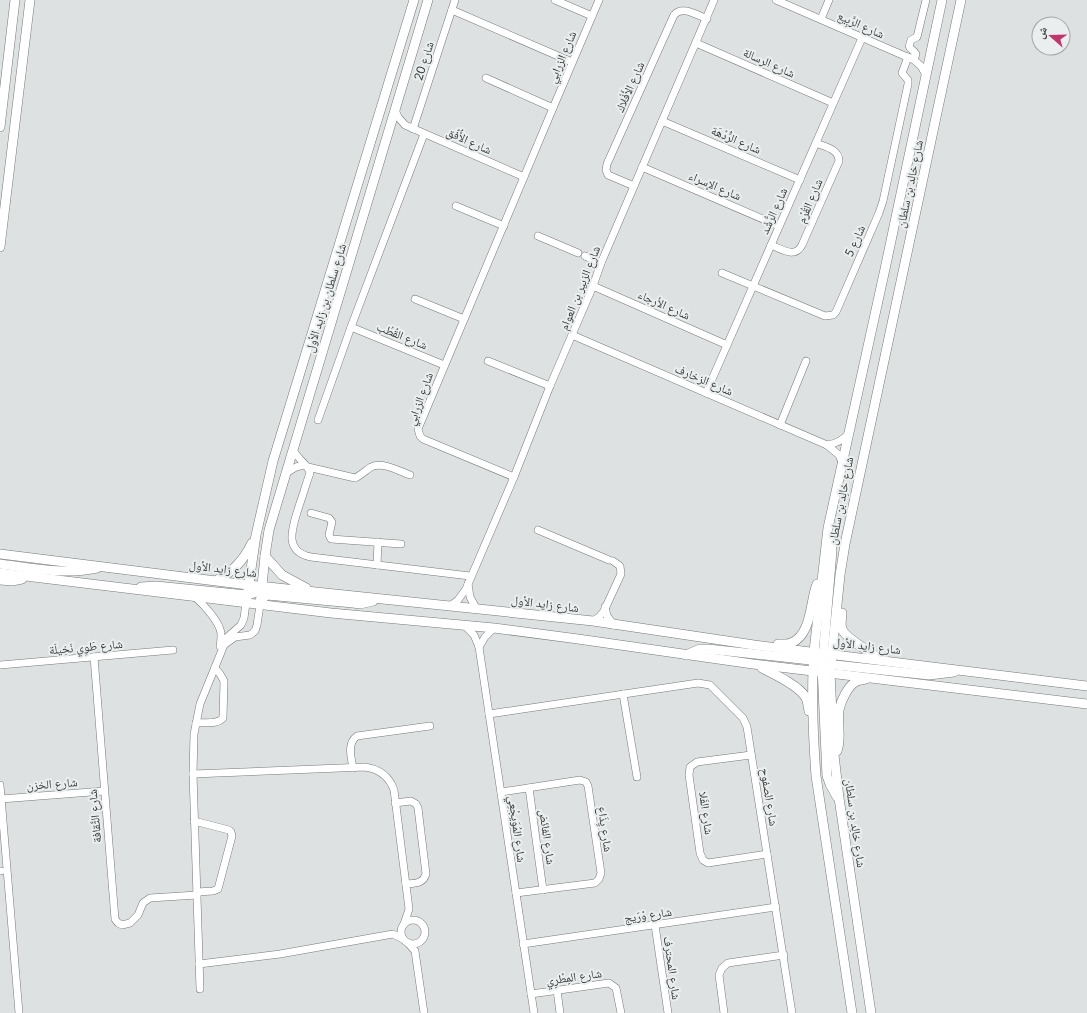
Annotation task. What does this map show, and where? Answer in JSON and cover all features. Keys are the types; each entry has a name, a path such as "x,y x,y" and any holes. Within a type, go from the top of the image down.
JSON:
{"main road":[{"path":"0,127 16,0"},
{"path":"0,247 30,0"},
{"name":"شارع سلطان بن زايد الأول","path":"247,599 256,534 276,454 414,0"},
{"name":"شارع سلطان بن زايد الأول","path":"261,605 265,556 269,530 428,0"},
{"name":"شارع خالِد بن سلطان","path":"824,663 814,652 828,528 843,465 942,0"},
{"name":"شارع خالِد بن سلطان","path":"871,1013 839,798 824,663 853,500 961,0"},
{"path":"364,214 358,211 357,207 365,177 367,154"},
{"path":"828,528 831,536 832,551 824,663 826,768 830,784 839,798"},
{"path":"217,580 231,573 237,566 248,551 256,534"},
{"name":"شارع زايد الأول","path":"0,554 248,585 262,585 315,592 593,621 754,645 814,652"},
{"path":"265,556 282,575 315,592"},
{"path":"0,564 65,571 104,567"},
{"path":"0,573 195,597 247,599 262,585"},
{"path":"754,645 787,643 797,639 808,622 813,596 822,574"},
{"path":"840,575 843,594 841,623 843,630 847,636 883,661"},
{"path":"0,580 12,581 28,577"},
{"path":"132,590 140,587 156,586 247,599 261,605 347,615 494,628 812,671"},
{"path":"261,605 262,599 267,595 360,604 380,599"},
{"path":"686,655 700,649 708,649 929,675 945,674 960,670"},
{"name":"شارع زايد الأول","path":"824,663 883,661 1087,686"},
{"path":"824,663 878,679 1087,704"},
{"name":"شارع خالِد بن سلطان","path":"824,663 812,671 814,742 820,809 852,1013"},
{"path":"753,664 780,677 804,694 808,701 814,742"},
{"path":"834,755 838,748 840,739 839,710 848,691 858,680 878,679"}],"street":[{"name":"شارع 20","path":"413,129 455,0"},
{"path":"555,0 592,16"},
{"name":"شارع الزرابي","path":"514,477 423,439 418,431 444,365 599,0"},
{"name":"شارع الزبير بن العوام","path":"450,606 461,597 468,584 470,576 514,477 550,386 593,286 601,263 714,0"},
{"name":"شارع الرَّبِيع","path":"776,0 911,59 921,66 926,74"},
{"path":"821,19 829,0"},
{"name":"شارع 5","path":"722,273 825,316 833,315 836,312 874,226 883,201 908,84 907,78 902,73 916,54 909,49 908,46 911,40 918,37 926,0"},
{"path":"452,10 572,62"},
{"name":"شارع الأَفْلاك","path":"634,186 608,175 606,170 607,164 674,15 677,11 682,10 706,19"},
{"name":"شارع الرُّشْد","path":"706,393 862,38"},
{"name":"شارع الرسالة","path":"696,43 833,103"},
{"path":"911,59 924,58 931,51"},
{"path":"486,78 553,108"},
{"name":"شارع الأُفُق","path":"395,110 400,120 405,125 524,177"},
{"name":"شارع الرُّدْهَة","path":"662,121 800,180"},
{"path":"388,134 396,128 405,125"},
{"path":"318,420 351,327 424,134"},
{"name":"شارع القُرْم","path":"771,245 793,253 797,252 802,245 839,161 839,157 836,152 816,143"},
{"name":"شارع الإسراء","path":"642,167 779,226"},
{"path":"456,206 504,226"},
{"path":"538,236 601,263"},
{"name":"شارع الأرجاء","path":"593,286 727,345"},
{"path":"415,299 464,319"},
{"name":"شارع القُطُب","path":"351,327 444,365"},
{"name":"شارع الزخارف","path":"572,335 827,445 839,456 843,465"},
{"path":"780,425 806,360"},
{"path":"488,361 550,386"},
{"path":"827,445 842,440 849,432"},
{"path":"293,450 310,473 291,533 296,549 300,553 311,557 470,576"},
{"path":"286,473 296,466 306,466 355,478 372,466 380,465 410,475"},
{"path":"311,513 329,518 332,522 329,535 331,539 401,544"},
{"path":"538,530 611,560 620,566 621,574 605,607 599,617 593,621"},
{"path":"377,565 378,542"},
{"name":"شارع الزبير بن العوام","path":"468,584 470,597 476,608"},
{"path":"195,597 205,607 221,633 220,646 214,668"},
{"path":"220,646 225,638 242,626 247,599"},
{"path":"200,989 193,774 193,749 196,723 205,689 224,645 235,637 250,635 255,631 257,628 261,605"},
{"path":"605,607 607,616 614,625"},
{"name":"شارع المُوَيجْعِي","path":"465,626 474,635 479,647 534,1013"},
{"path":"479,647 485,636 494,628"},
{"name":"شارع طَوِي نَخِيلَة","path":"0,665 173,650"},
{"name":"شارع الثَّقافة","path":"94,657 116,921 122,925 130,923 138,915 145,900 152,897 197,894"},
{"path":"196,723 217,722 223,718 224,681 214,668"},
{"name":"شارع الصفوح","path":"489,714 698,683 710,685 746,722 792,1013"},
{"path":"623,694 637,777"},
{"path":"352,768 350,746 352,740 357,736 430,726"},
{"name":"شارع الفَلا","path":"751,754 697,762 690,767 689,775 701,857 705,862 712,863 767,854"},
{"path":"193,774 352,768 374,768 381,772 391,783 406,884 409,909 401,933 415,951 424,1013"},
{"name":"شارع يِذَاع","path":"501,792 580,780 587,783 601,873 599,879 595,883 516,894"},
{"path":"0,785 2,871 19,1013"},
{"name":"شارع الفائض","path":"529,788 543,890"},
{"name":"شارع الخزن","path":"1,799 104,791"},
{"path":"395,803 411,801 418,808 426,874 424,879 420,882 406,884"},
{"path":"194,821 229,830 232,836 218,889 197,894"},
{"name":"شارع وْرَيج","path":"523,944 776,907"},
{"path":"409,909 418,921 422,923 425,930 423,938 415,951"},
{"path":"199,964 280,954 393,934 411,920 418,921"},
{"name":"شارع المحترف","path":"655,925 668,1013"},
{"path":"393,934 414,944 421,941"},
{"path":"724,1013 719,975 722,968 728,964 784,955"},
{"name":"شارع المِطْرِي","path":"531,994 609,983 616,988 621,1013"},
{"path":"557,990 560,1013"}]}
